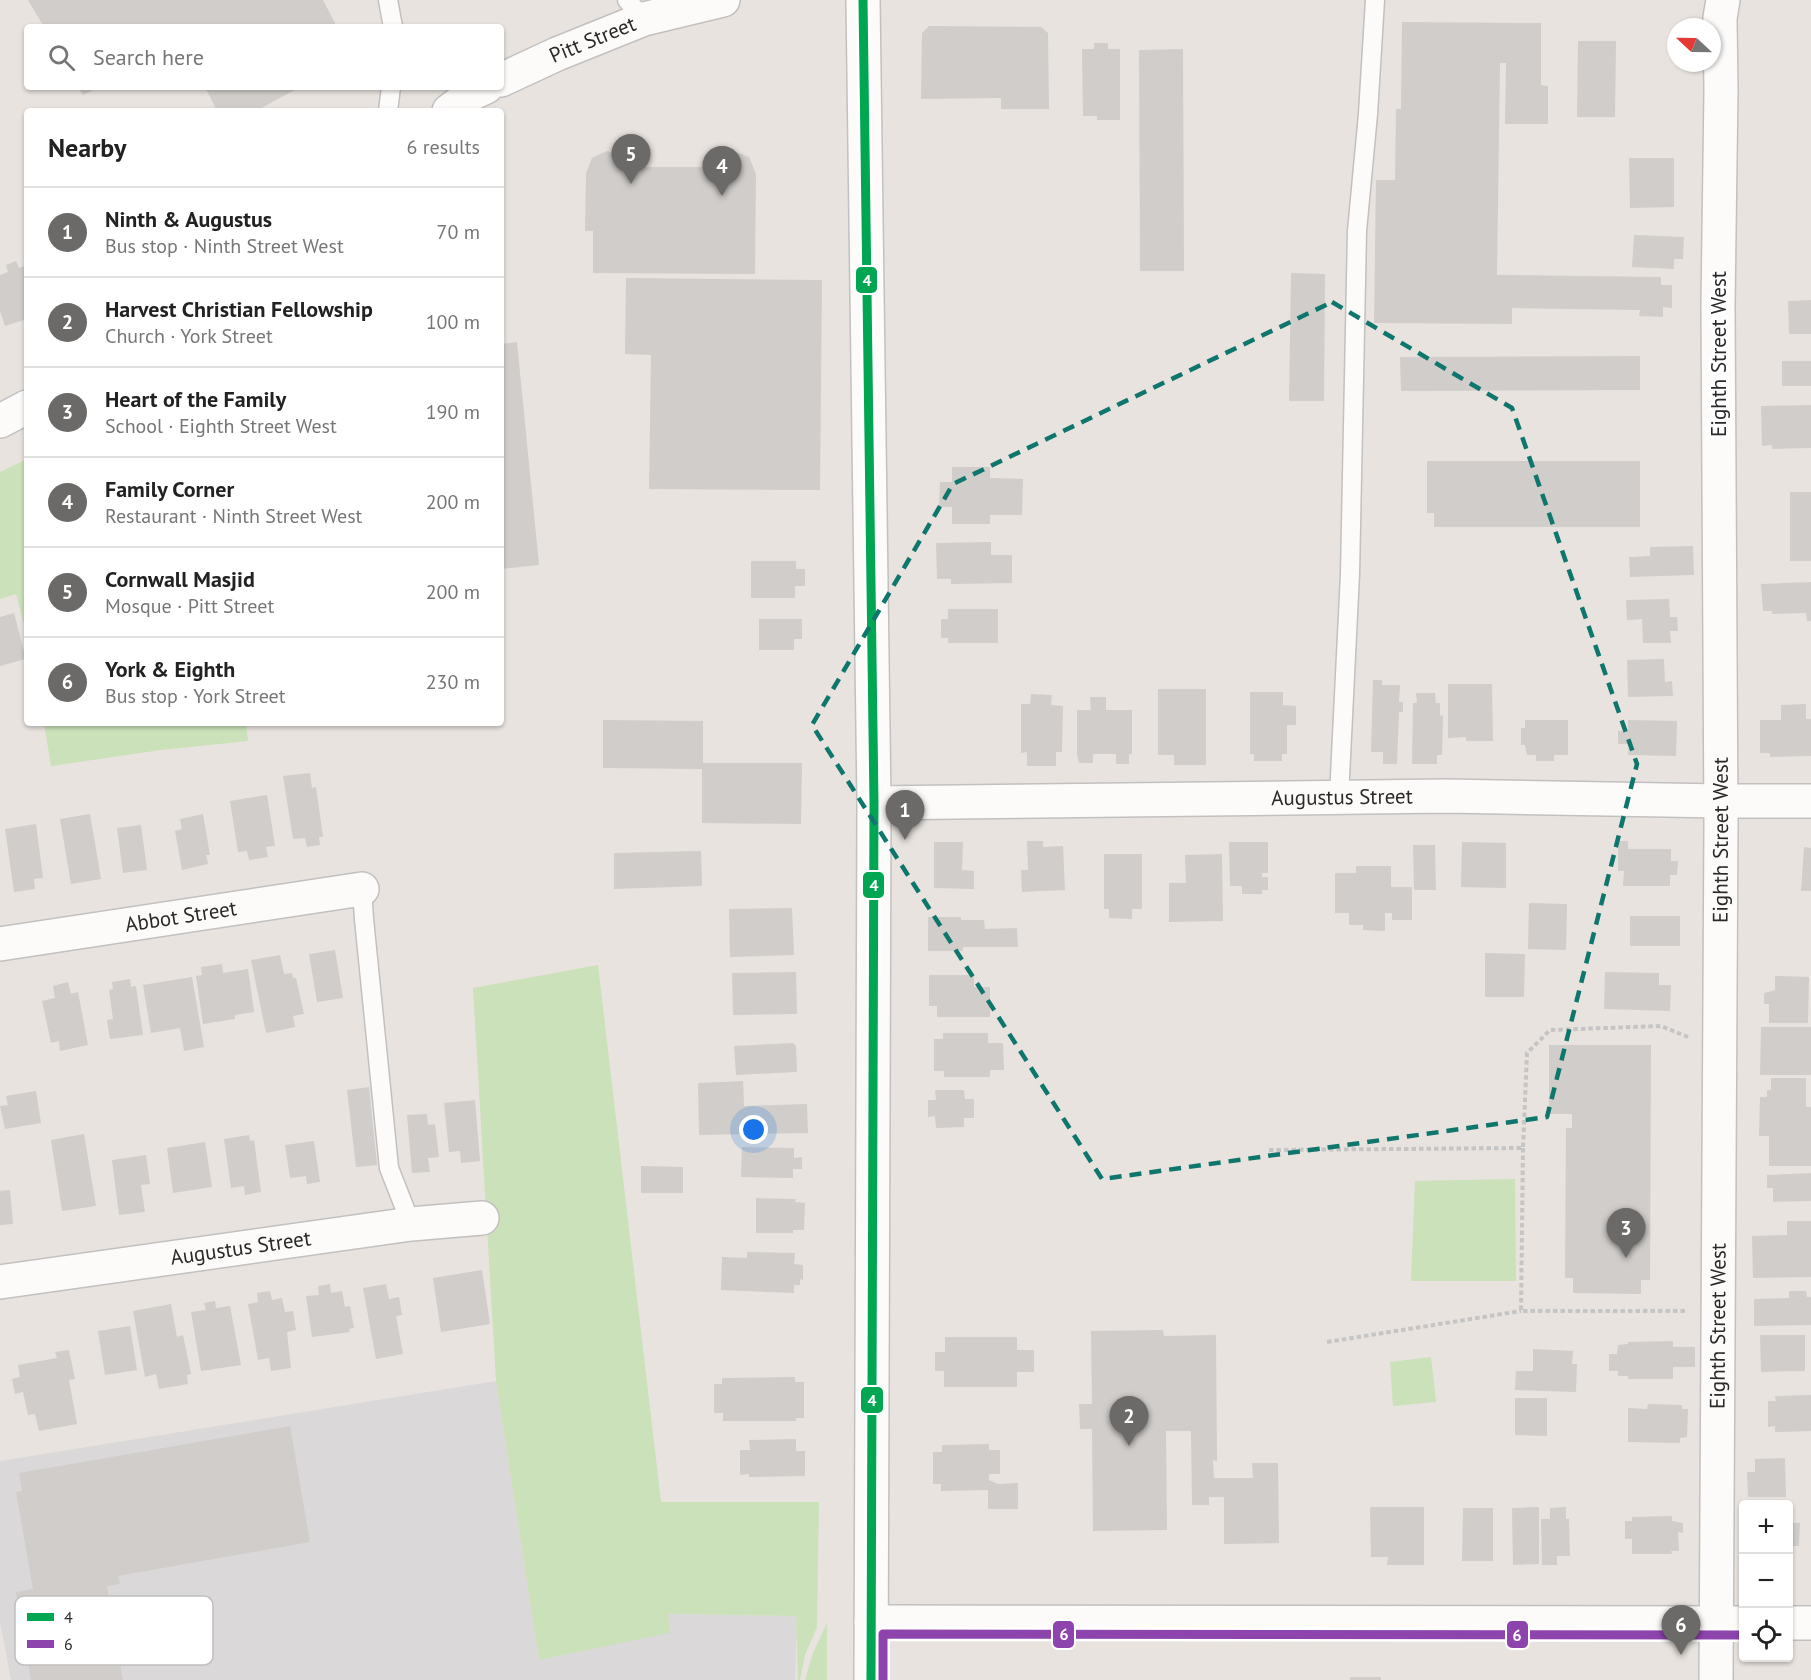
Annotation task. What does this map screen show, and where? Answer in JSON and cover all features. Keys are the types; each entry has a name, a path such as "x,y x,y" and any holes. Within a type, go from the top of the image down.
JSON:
{"street":[{"name":"Pitt Street","path":"504,79 557,54 635,10 723,0"},
{"path":"863,0 874,803 871,1680"},
{"name":"Eighth Street West","path":"1716,1680 1730,1623 1718,1312 1721,801 1718,305 1720,18 1723,0"},
{"path":"453,108 480,90"},
{"path":"0,421 24,409"},
{"name":"Augustus Street","path":"874,803 1446,796 1811,801"},
{"name":"Abbot Street","path":"0,944 362,889"},
{"name":"Augustus Street","path":"0,1282 411,1224 483,1218"},
{"path":"871,1622 1730,1623"},
{"path":"1793,1623 1811,1623"}],"lane":[{"path":"388,0 392,24"},
{"path":"1339,797 1350,574 1357,231 1368,114 1375,0"},
{"path":"388,108 391,90"},
{"path":"362,889 389,1168 411,1224"}],"path":[{"path":"1521,1311 1527,1053 1550,1030 1660,1026 1702,1043 1719,1041"},
{"path":"1269,1150 1523,1148"},
{"path":"1327,1342 1521,1311 1718,1312"}],"highlighted area":[{"path":"1332,302 1512,408 1637,764 1547,1117 1102,1179 812,725 953,484"}],"shaded area":[{"path":"496,1381 539,1660 670,1632 668,1614 797,1616 795,1680 11,1680 0,1622 0,1461"}],"green space":[{"path":"24,460 24,625 16,594 0,599 0,472"},
{"path":"44,726 246,726 248,741 161,750 51,766"},
{"path":"598,965 661,1502 819,1502 817,1627 805,1655 800,1680 798,1680 796,1616 668,1614 670,1633 539,1660 496,1381 473,988"},
{"path":"1515,1179 1516,1281 1411,1281 1415,1181"},
{"path":"1431,1357 1436,1402 1393,1406 1390,1362"},
{"path":"827,1623 827,1680 805,1680 813,1653"}],"building":[{"path":"28,0 323,0 335,24 42,24"},
{"path":"1402,22 1541,23 1541,85 1548,86 1548,124 1505,124 1506,63 1500,63 1497,275 1661,277 1661,285 1672,285 1672,308 1663,307 1663,317 1639,316 1640,310 1512,308 1512,324 1374,323 1376,180 1395,180 1396,109 1401,109"},
{"path":"929,26 1041,27 1048,33 1049,109 1001,109 1001,98 921,99 922,33"},
{"path":"1578,41 1616,41 1615,117 1577,117"},
{"path":"1094,43 1108,43 1108,49 1120,49 1120,120 1097,120 1097,116 1083,116 1082,49 1094,49"},
{"path":"1183,49 1184,271 1140,271 1139,50"},
{"path":"80,90 94,90 83,95"},
{"path":"206,90 294,90 262,108 216,108"},
{"path":"607,151 624,157 628,167 714,167 717,158 734,151 749,157 756,174 755,274 593,273 593,231 585,231 586,173 592,158"},
{"path":"1629,158 1674,158 1674,207 1630,208"},
{"path":"1634,235 1684,237 1683,259 1674,259 1674,269 1632,267"},
{"path":"16,261 19,268 24,266 24,320 5,326 0,311 0,275 8,272 6,265"},
{"path":"1291,273 1325,274 1324,401 1289,401"},
{"path":"626,278 822,280 820,490 649,489 651,355 625,354"},
{"path":"1811,300 1811,334 1789,334 1788,301"},
{"path":"517,342 539,565 504,569 504,344"},
{"path":"1640,356 1640,390 1401,391 1400,357"},
{"path":"1782,361 1811,361 1811,386 1782,386"},
{"path":"1811,405 1811,448 1772,449 1772,445 1762,446 1761,406"},
{"path":"1427,461 1640,461 1640,527 1434,527 1434,513 1427,513"},
{"path":"952,467 990,467 990,478 1023,479 1022,515 990,515 990,524 952,524 952,507 939,507 940,482 952,482"},
{"path":"1790,492 1811,492 1811,561 1790,561"},
{"path":"991,542 991,555 1012,555 1012,583 951,584 951,579 937,579 936,543"},
{"path":"1693,546 1694,575 1630,577 1629,557 1650,556 1650,547"},
{"path":"751,561 796,561 796,569 805,569 805,586 795,586 795,598 751,598"},
{"path":"1811,582 1811,621 1807,621 1806,613 1772,614 1772,611 1763,611 1761,584"},
{"path":"1669,599 1670,617 1677,617 1678,631 1670,631 1671,643 1643,643 1642,619 1627,620 1626,600"},
{"path":"948,609 998,609 998,643 948,643 948,638 941,638 941,619 948,619"},
{"path":"14,613 24,660 0,666 0,617"},
{"path":"759,619 802,619 802,639 794,639 794,650 759,650"},
{"path":"1664,659 1665,682 1672,681 1673,696 1628,697 1627,660"},
{"path":"1373,680 1382,680 1382,685 1400,685 1399,702 1403,702 1403,712 1399,712 1397,764 1383,764 1383,752 1371,752"},
{"path":"1448,684 1492,684 1493,741 1466,741 1466,737 1448,738"},
{"path":"1158,689 1206,689 1206,765 1174,765 1174,755 1158,755"},
{"path":"1250,692 1283,692 1283,705 1296,706 1296,725 1287,725 1287,754 1282,754 1282,761 1254,761 1254,754 1250,754"},
{"path":"1416,693 1435,693 1436,703 1440,703 1440,716 1443,715 1442,755 1437,755 1437,764 1412,764 1413,703 1417,703"},
{"path":"1031,694 1052,695 1051,705 1063,706 1062,752 1056,752 1056,766 1027,766 1027,752 1021,753 1021,704 1030,704"},
{"path":"1090,697 1106,697 1106,710 1132,710 1132,754 1129,754 1129,764 1116,764 1116,754 1093,754 1093,763 1079,763 1077,710 1091,710"},
{"path":"1806,704 1806,719 1811,719 1811,756 1770,757 1770,753 1760,753 1760,720 1781,720 1781,705"},
{"path":"603,720 703,721 703,763 802,763 801,824 702,823 702,769 603,768"},
{"path":"1525,720 1568,720 1568,755 1554,755 1554,761 1536,761 1536,755 1527,755 1525,745 1521,745 1521,728 1525,728"},
{"path":"1628,720 1677,721 1676,756 1628,755 1629,744 1618,744 1618,731 1628,731"},
{"path":"310,773 312,788 316,787 323,837 319,837 320,845 307,847 305,838 293,839 283,776"},
{"path":"267,795 275,846 266,847 268,857 249,860 247,851 238,852 230,801"},
{"path":"90,814 101,879 71,884 60,819"},
{"path":"203,814 210,855 206,855 208,864 182,870 175,831 182,829 180,819"},
{"path":"36,824 43,878 34,879 35,889 14,892 5,829"},
{"path":"141,825 147,870 123,873 117,828"},
{"path":"1027,841 1043,841 1043,847 1063,846 1065,890 1022,892 1021,870 1028,870"},
{"path":"1618,841 1628,841 1628,849 1671,849 1671,861 1678,861 1677,875 1670,875 1670,886 1623,886 1624,871 1618,871"},
{"path":"934,842 963,842 962,870 974,871 974,889 934,888"},
{"path":"1229,842 1268,842 1268,873 1262,873 1262,877 1268,877 1268,890 1262,890 1262,894 1242,894 1242,886 1230,886"},
{"path":"1462,842 1506,843 1506,888 1461,887"},
{"path":"1413,845 1435,845 1436,890 1414,890"},
{"path":"1804,847 1811,848 1811,891 1801,891"},
{"path":"701,851 702,886 614,889 614,853"},
{"path":"1104,854 1142,854 1142,909 1132,909 1132,919 1109,918 1109,909 1104,909"},
{"path":"1222,854 1223,921 1169,922 1169,883 1186,883 1185,855"},
{"path":"1356,866 1391,866 1391,887 1412,887 1412,920 1392,920 1392,913 1385,913 1385,931 1363,930 1363,925 1349,925 1349,913 1335,913 1335,873 1356,873"},
{"path":"1529,903 1567,904 1566,950 1528,949"},
{"path":"792,908 794,955 730,957 729,909"},
{"path":"1630,916 1680,916 1680,946 1630,946"},
{"path":"928,917 984,920 985,929 1017,928 1018,947 963,947 963,951 928,951"},
{"path":"335,950 343,998 317,1002 309,954"},
{"path":"1485,953 1525,954 1524,997 1485,997"},
{"path":"280,955 284,974 292,973 293,978 296,978 304,1014 293,1016 295,1027 266,1033 251,960"},
{"path":"222,964 223,973 248,969 254,1012 235,1015 235,1019 203,1024 196,976 202,975 201,967"},
{"path":"796,972 797,1014 733,1015 732,973"},
{"path":"1605,972 1659,973 1659,985 1671,985 1670,1011 1604,1009"},
{"path":"929,975 974,975 974,987 990,987 990,1017 937,1017 937,1006 929,1006"},
{"path":"1775,976 1809,977 1808,1023 1769,1023 1769,1004 1764,1004 1764,993 1775,990"},
{"path":"192,977 204,1047 184,1051 180,1028 151,1033 143,985"},
{"path":"130,979 131,987 136,986 143,1035 110,1039 107,1020 113,1019 109,990 113,989 112,982"},
{"path":"68,982 71,994 78,992 88,1045 60,1051 59,1041 51,1043 42,1001 55,998 53,986"},
{"path":"1761,1027 1811,1027 1811,1075 1760,1075"},
{"path":"943,1033 988,1033 988,1043 1003,1043 1004,1070 990,1070 990,1077 944,1077 944,1071 934,1071 934,1039 943,1039"},
{"path":"793,1043 796,1046 797,1072 736,1075 734,1046"},
{"path":"1549,1045 1651,1045 1650,1280 1641,1280 1641,1294 1573,1293 1573,1278 1565,1278 1566,1128 1572,1128 1572,1114 1549,1114"},
{"path":"1771,1078 1806,1078 1806,1107 1811,1107 1811,1166 1769,1166 1769,1136 1759,1136 1760,1097 1767,1097 1767,1090 1771,1090"},
{"path":"743,1081 744,1106 807,1104 808,1133 699,1135 698,1083"},
{"path":"369,1087 377,1165 356,1167 347,1090"},
{"path":"935,1090 964,1090 965,1099 974,1099 974,1118 964,1118 964,1127 936,1128 935,1116 928,1117 928,1100 936,1100"},
{"path":"36,1091 41,1123 5,1129 0,1106 8,1105 6,1096"},
{"path":"475,1100 480,1161 461,1163 460,1151 449,1152 444,1103"},
{"path":"427,1114 428,1125 435,1124 439,1157 428,1158 430,1172 412,1173 407,1115"},
{"path":"84,1134 96,1206 62,1211 51,1140"},
{"path":"249,1135 250,1141 254,1140 261,1192 245,1195 244,1186 231,1188 224,1139"},
{"path":"314,1141 320,1182 307,1184 306,1176 290,1178 285,1145"},
{"path":"205,1142 212,1187 173,1193 167,1148"},
{"path":"742,1147 794,1148 794,1158 802,1157 802,1169 793,1169 793,1178 741,1177"},
{"path":"146,1155 150,1184 141,1185 145,1212 119,1215 112,1160"},
{"path":"641,1166 683,1167 683,1193 641,1193"},
{"path":"1811,1173 1811,1201 1773,1202 1773,1188 1767,1188 1767,1175"},
{"path":"10,1190 13,1224 0,1225 0,1191"},
{"path":"756,1198 796,1199 795,1202 805,1203 804,1230 793,1230 793,1233 756,1233"},
{"path":"1787,1221 1811,1221 1811,1277 1753,1278 1752,1236 1787,1235"},
{"path":"747,1252 795,1253 794,1264 803,1265 803,1280 800,1279 800,1285 794,1285 794,1293 721,1290 722,1257 747,1258"},
{"path":"482,1270 490,1324 441,1332 433,1278"},
{"path":"330,1284 331,1293 342,1291 345,1307 350,1306 354,1328 349,1329 350,1332 312,1337 306,1296 319,1295 318,1286"},
{"path":"386,1284 389,1299 399,1297 402,1315 396,1316 403,1354 376,1359 363,1288"},
{"path":"270,1291 272,1300 282,1298 285,1312 293,1311 296,1330 287,1332 291,1368 271,1371 269,1358 258,1360 248,1304 258,1302 257,1293"},
{"path":"1789,1291 1806,1291 1807,1297 1811,1297 1811,1325 1754,1326 1754,1299 1789,1298"},
{"path":"215,1301 216,1308 230,1306 241,1365 201,1371 191,1312 206,1310 204,1303"},
{"path":"171,1304 177,1337 183,1335 191,1374 187,1375 188,1384 159,1389 156,1374 145,1377 133,1311"},
{"path":"130,1326 137,1370 105,1375 98,1331"},
{"path":"1163,1330 1164,1336 1216,1335 1217,1461 1213,1460 1214,1478 1253,1478 1252,1463 1278,1463 1279,1543 1224,1544 1224,1497 1209,1497 1209,1505 1192,1505 1191,1431 1166,1431 1167,1530 1093,1531 1092,1429 1080,1429 1079,1404 1092,1404 1091,1331"},
{"path":"1760,1335 1805,1335 1805,1371 1761,1372"},
{"path":"945,1337 1017,1337 1017,1350 1034,1350 1034,1372 1017,1372 1017,1387 944,1387 944,1371 935,1371 935,1352 945,1352"},
{"path":"1673,1341 1673,1347 1695,1347 1695,1367 1673,1367 1673,1379 1628,1379 1628,1376 1618,1376 1618,1371 1609,1371 1609,1354 1617,1354 1618,1345 1628,1344 1628,1342"},
{"path":"1533,1349 1573,1351 1572,1364 1577,1364 1576,1392 1515,1390 1516,1371 1533,1371"},
{"path":"69,1350 75,1379 69,1380 77,1424 39,1431 35,1414 28,1415 23,1392 15,1394 12,1379 20,1377 18,1365 57,1358 55,1352"},
{"path":"795,1377 795,1382 804,1382 804,1418 796,1418 796,1421 723,1421 723,1413 714,1413 714,1384 722,1384 722,1378"},
{"path":"1811,1395 1811,1431 1775,1432 1775,1426 1768,1427 1768,1401 1776,1401 1775,1396"},
{"path":"1515,1398 1547,1398 1547,1436 1515,1435"},
{"path":"1648,1404 1682,1405 1682,1409 1688,1409 1687,1437 1680,1438 1680,1443 1628,1442 1628,1408 1647,1409"},
{"path":"290,1426 310,1542 118,1576 120,1584 107,1586 109,1596 17,1596 16,1592 33,1589 16,1492 22,1491 19,1473"},
{"path":"796,1439 796,1451 805,1451 805,1476 749,1477 749,1474 740,1475 740,1450 750,1450 749,1440"},
{"path":"989,1444 989,1450 1000,1450 1000,1474 989,1474 989,1480 998,1484 1018,1483 1018,1509 988,1509 988,1490 941,1491 941,1484 933,1484 933,1452 942,1452 942,1445"},
{"path":"1785,1458 1786,1497 1748,1497 1747,1472 1755,1472 1755,1459"},
{"path":"1370,1507 1424,1507 1424,1565 1387,1565 1388,1557 1371,1557"},
{"path":"1539,1507 1539,1564 1513,1565 1512,1508"},
{"path":"1566,1507 1566,1519 1569,1519 1570,1556 1557,1556 1557,1565 1542,1565 1541,1519 1550,1519 1550,1508"},
{"path":"1463,1508 1493,1508 1493,1561 1462,1561"},
{"path":"1672,1516 1672,1521 1683,1523 1683,1533 1678,1532 1679,1551 1671,1551 1672,1554 1632,1554 1632,1539 1625,1539 1625,1521 1632,1521 1632,1517"},
{"path":"1793,1523 1800,1523 1799,1546 1793,1546"},
{"path":"28,1665 120,1665 123,1680 31,1680"},
{"path":"1350,1677 1381,1677 1381,1680 1350,1680"}],"transit line":[{"name":"4","path":"863,0 874,803 871,1680"},
{"name":"6","path":"883,1680 883,1634 1739,1635"}],"place":[{"name":"Cornwall Masjid","path":"631,184"},
{"name":"Family Corner","path":"722,196"},
{"name":"Ninth & Augustus","path":"905,840"},
{"name":"Heart of the Family","path":"1626,1258"},
{"name":"Harvest Christian Fellowship","path":"1129,1446"},
{"name":"York & Eighth","path":"1681,1655"}]}
